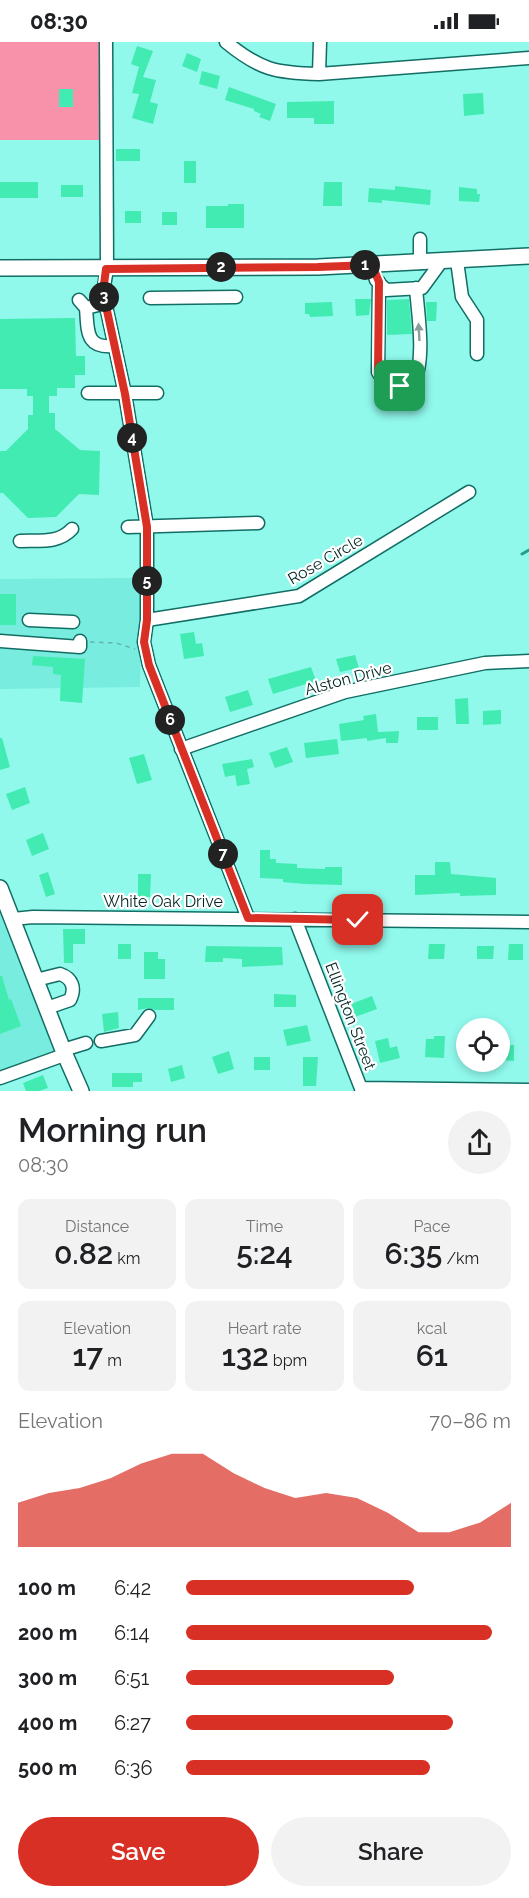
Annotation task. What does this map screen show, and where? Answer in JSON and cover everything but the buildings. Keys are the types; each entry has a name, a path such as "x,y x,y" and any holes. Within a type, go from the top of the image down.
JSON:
{"main road":[{"path":"0,268 318,267 529,256"},
{"path":"0,888 63,1053 81,1091"}],"street":[{"path":"105,42 106,269 103,282 125,394 147,527 147,620 144,642 149,665 248,918"},
{"path":"226,42 243,55 271,70 287,74 319,74 529,58"},
{"path":"319,74 320,42"},
{"path":"420,239 420,263"},
{"path":"457,261 462,297 477,320 477,354"},
{"path":"372,265 379,282 386,290 422,288 441,262"},
{"path":"379,282 378,372 387,385 393,387 413,384 417,377 420,351 416,288"},
{"path":"150,298 236,297"},
{"path":"106,303 82,304 92,341 101,348 115,346"},
{"path":"88,393 156,393"},
{"name":"Rose Circle","path":"147,620 299,596 469,492"},
{"path":"128,527 258,523"},
{"path":"20,540 57,539 64,537 72,529"},
{"path":"27,642 29,617 73,622"},
{"path":"1,645 27,642 80,647 80,641"},
{"name":"Alston Drive","path":"182,749 345,692 485,663 529,659"},
{"name":"White Oak Drive","path":"13,919 33,917 248,918 529,922"},
{"name":"Ellington Street","path":"295,919 362,1089"},
{"path":"36,980 60,974 70,980 73,987 70,1000 46,1008"},
{"path":"101,1041 135,1035 149,1016"},
{"path":"0,1078 86,1043"},
{"path":"362,1089 529,1090"}],"path":[{"path":"80,641 116,643 138,651 148,658"}],"shaded area":[{"path":"0,42 106,42 107,140 0,140"},
{"path":"142,578 140,687 0,689 0,579"},
{"path":"0,882 64,1055 0,1081"}],"waterway":[{"path":"522,554 529,550"}],"route":[{"path":"358,920 248,918 165,707 149,665 144,642 147,620 147,527 125,394 103,292 106,269 372,265 376,280 379,282 378,372 387,385 400,386"}]}
